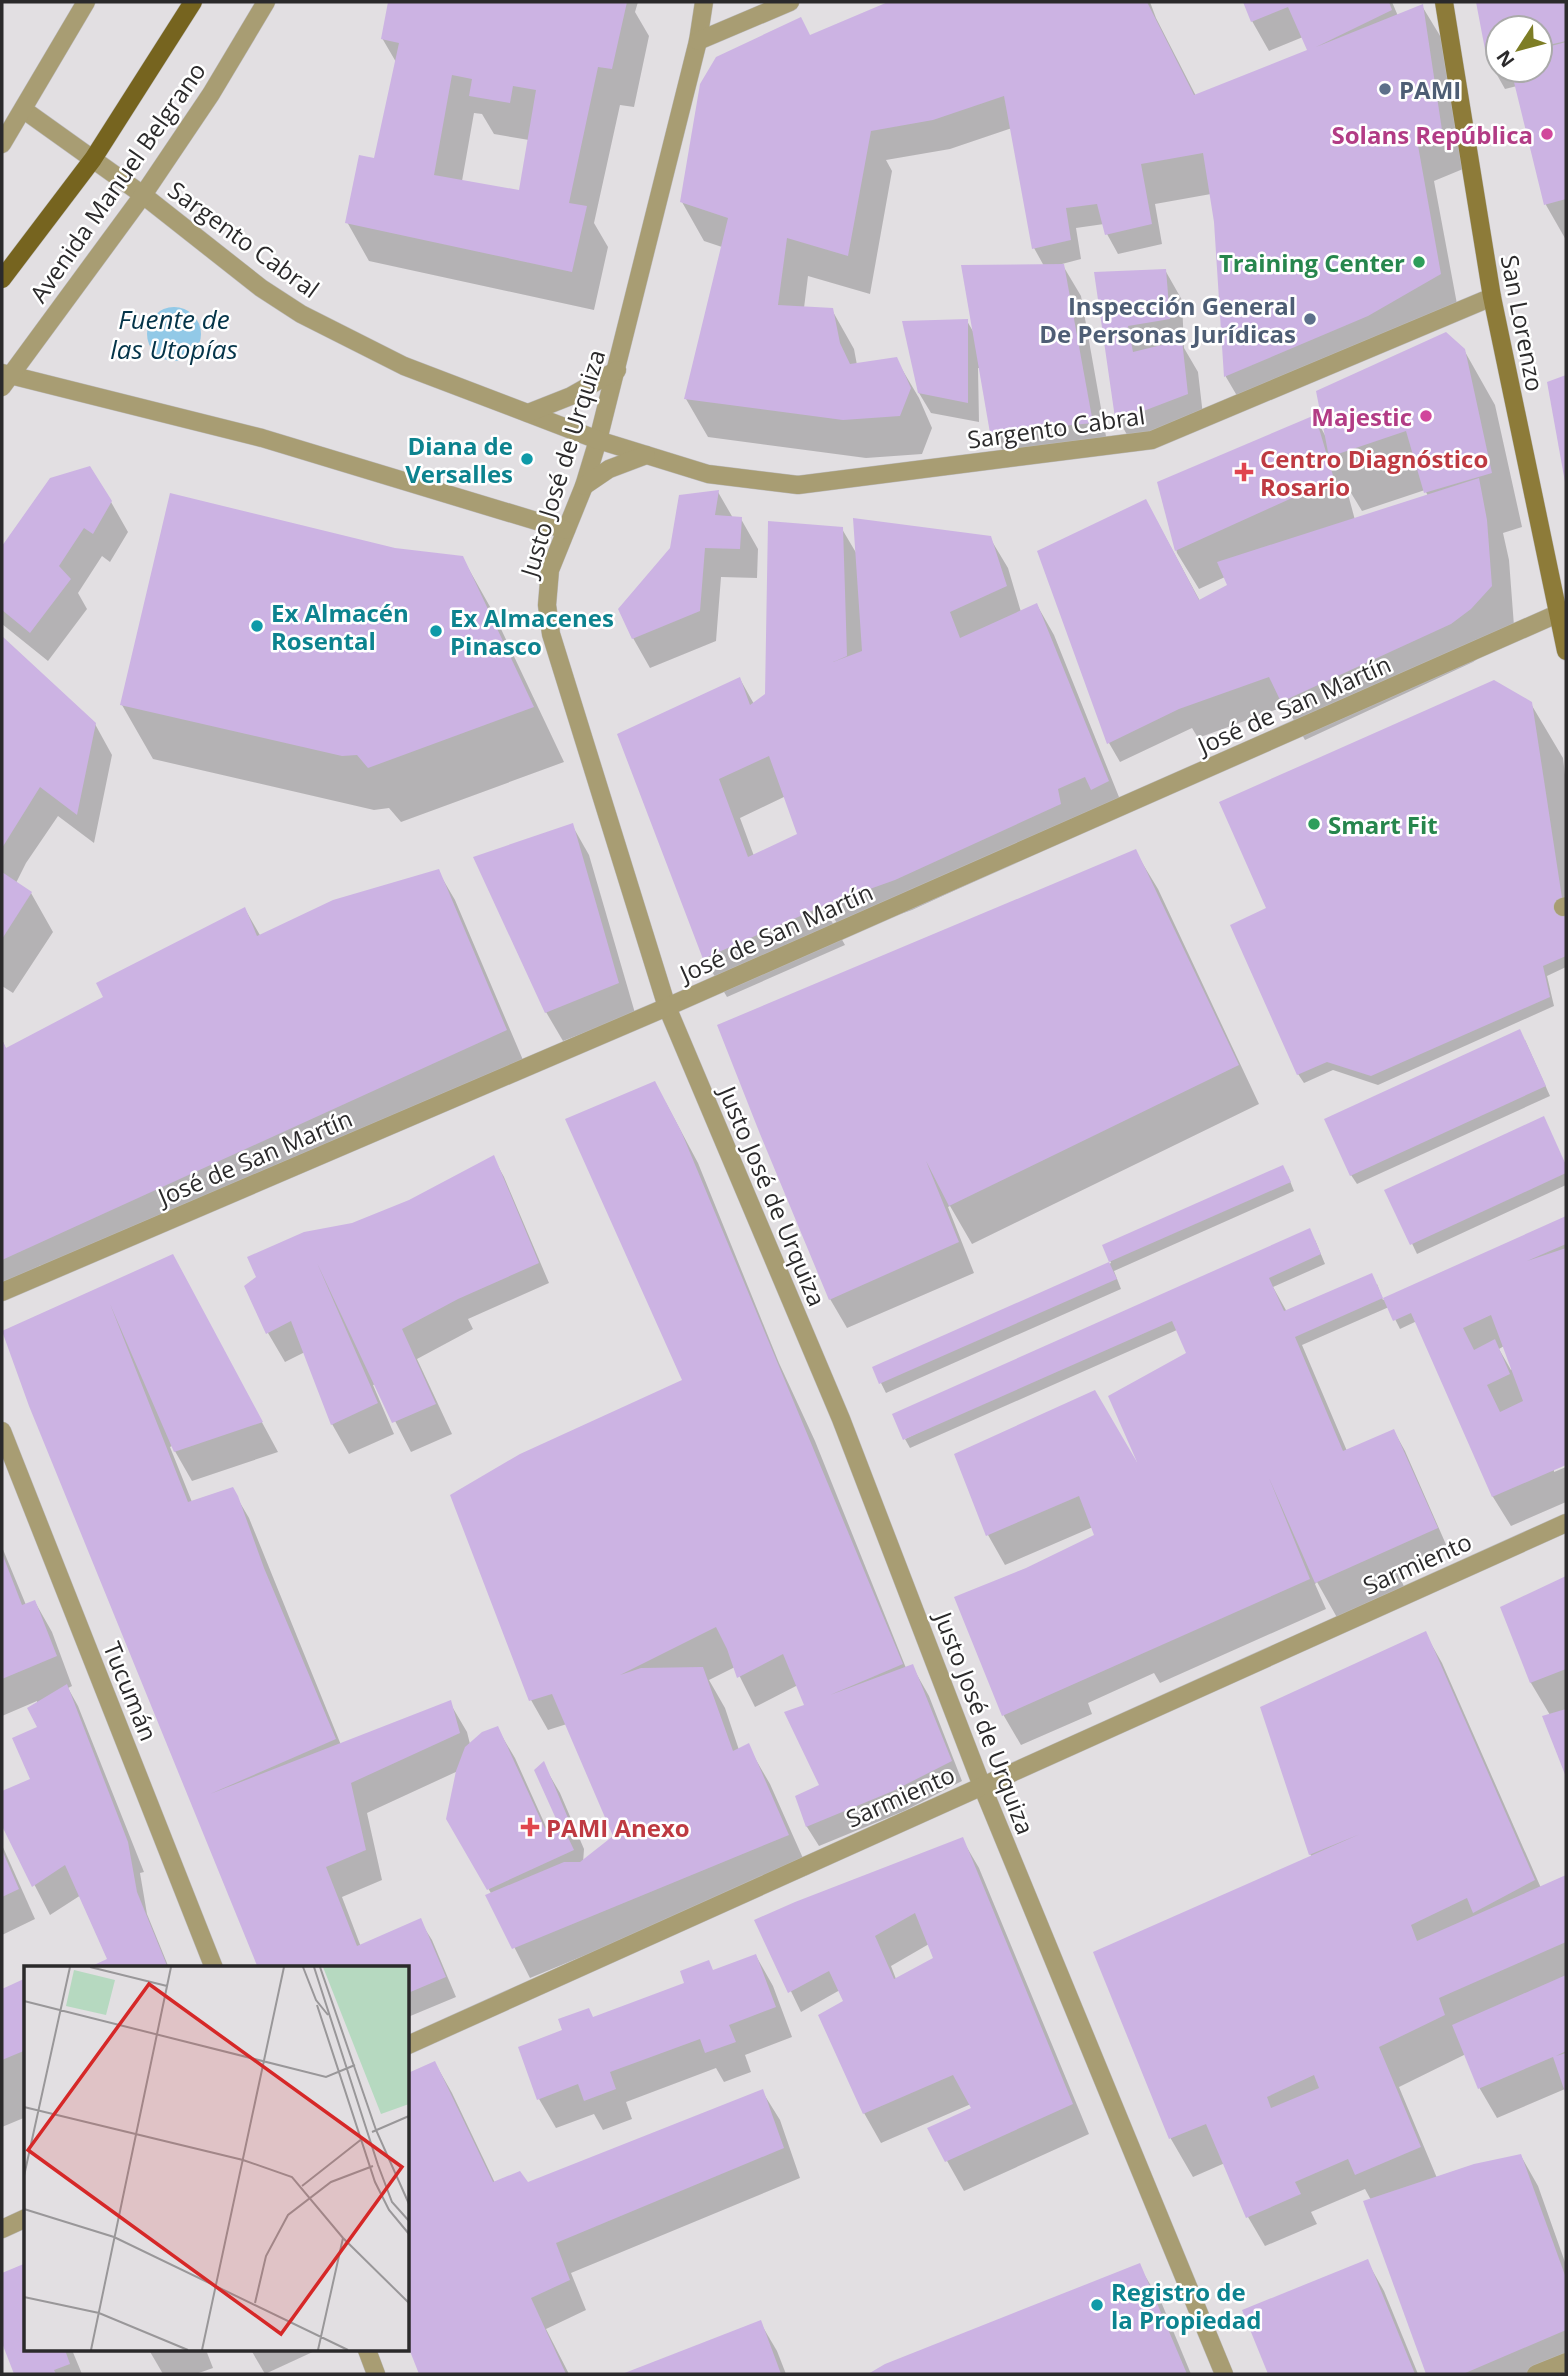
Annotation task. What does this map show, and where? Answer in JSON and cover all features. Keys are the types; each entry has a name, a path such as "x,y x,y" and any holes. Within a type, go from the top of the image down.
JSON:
{"main road":[{"name":"Avenida Manuel Belgrano","path":"2,279 93,159 193,2"},
{"name":"San Lorenzo","path":"1444,2 1492,297 1563,612 1566,651"}],"street":[{"path":"2,144 86,2"},
{"name":"Avenida Manuel Belgrano","path":"4,379 143,195 211,94 266,2"},
{"name":"Justo José de Urquiza","path":"704,2 698,41 617,370 584,486 550,570 547,605 551,634 667,1007 841,1419 982,1786 1224,2374"},
{"path":"698,41 790,2"},
{"name":"Sargento Cabral","path":"24,110 143,195 261,288 301,314 404,366 598,440 708,474 798,485 1152,440 1492,297"},
{"path":"528,413 571,396 617,370"},
{"path":"4,379 262,438 566,530"},
{"path":"584,486 609,469 646,455"},
{"name":"José de San Martín","path":"2,1292 667,1007 1563,612"},
{"name":"Tucumán","path":"2,1431 213,1966"},
{"name":"Sarmiento","path":"410,2044 1566,1523"},
{"path":"2,2229 24,2219"},
{"path":"368,2352 376,2374"},
{"path":"1536,2374 1566,2362"}],"water":[{"name":"Fuente de las Utopías","path":"174,307 193,315 201,334 193,353 174,361 155,353 147,334 155,315"}],"building":[{"path":"388,2 627,2 612,69 598,67 569,203 587,206 572,272 345,223 359,155 374,158 399,43 381,39","holes":["452,75 472,79 469,96 510,103 513,86 536,90 519,190 434,175"]},
{"path":"888,2 1147,2 1194,95 1307,50 1288,7 1251,22 1243,2 1389,2 1392,10 1316,47 1423,4 1442,130 1417,140 1441,274 1368,316 1224,377 1214,222 1203,153 1141,164 1152,224 1105,235 1097,204 1066,208 1071,240 1032,249 1004,96 933,120 871,131 848,256 787,238 778,305 833,308 840,343 850,364 897,357 911,388 900,416 843,420 684,399 728,218 680,202 700,84 716,57 801,17 810,35"},
{"path":"1476,2 1566,2 1566,41 1554,44 1554,14 1484,14 1484,44"},
{"name":"Solans República","path":"1566,42 1566,199 1544,205 1514,84 1554,84 1554,45"},
{"path":"1064,264 1093,423 990,433 961,265"},
{"path":"1166,269 1170,319 1128,326 1133,352 1182,340 1188,394 1133,415 1115,418 1094,272"},
{"path":"968,319 968,403 918,393 902,321"},
{"path":"1446,332 1465,349 1492,473 1424,493 1406,431 1329,457 1316,391"},
{"path":"1566,375 1566,482 1565,482 1547,382"},
{"path":"1315,415 1334,479 1175,551 1157,482"},
{"path":"90,466 112,501 93,534 84,528 59,566 71,579 30,633 2,610 2,546 50,478"},
{"path":"1479,478 1487,520 1492,586 1471,609 1451,624 1281,702 1269,677 1179,709 1107,744 1037,551 1146,499 1199,600 1227,585 1217,562"},
{"path":"719,490 715,515 742,517 740,549 705,548 700,611 632,639 618,609 670,548 679,495"},
{"name":"Ex Almacén Rosental","path":"170,493 395,548 463,556 534,707 368,768 357,755 342,756 120,705"},
{"path":"853,518 991,536 1007,586 950,612 960,638 1037,603 1109,781 1091,790 1085,777 1058,789 1061,804 895,880 825,905 703,959 617,734 740,677 750,705 765,694 768,521 843,527 847,656 833,662 862,651","holes":["769,756 797,834 748,857 719,779"]},
{"path":"2,636 96,723 77,815 40,787 2,848"},
{"path":"1494,680 1532,702 1566,924 1566,956 1543,966 1550,997 1371,1076 1327,1062 1297,1075 1230,925 1266,908 1219,802"},
{"path":"573,823 619,983 545,1013 473,857"},
{"path":"1136,849 1239,1065 949,1206 926,1161 959,1242 829,1300 717,1025"},
{"path":"439,869 507,1030 2,1260 2,1040 6,1048 103,997 96,983 245,907 257,936 333,900"},
{"path":"2,872 32,892 2,939"},
{"path":"1520,1029 1546,1086 1350,1176 1324,1119"},
{"path":"655,1081 681,1131 903,1664 830,1695 913,1664 952,1761 893,1791 806,1827 795,1796 819,1785 784,1712 804,1705 783,1654 737,1678 716,1627 620,1675 641,1668 703,1667 733,1751 749,1743 789,1835 512,1949 485,1895 564,1862 580,1862 613,1836 552,1694 529,1701 450,1495 520,1454 682,1380 565,1119"},
{"path":"1544,1116 1566,1165 1566,1173 1410,1245 1384,1190"},
{"path":"494,1155 539,1263 458,1299 402,1329 436,1404 392,1423 317,1263 378,1403 331,1425 291,1321 266,1334 244,1286 256,1277 247,1257 304,1232 352,1223 409,1200"},
{"path":"1283,1165 1291,1182 1109,1262 1102,1245"},
{"path":"1566,1216 1566,1244 1527,1261 1566,1248 1566,1465 1492,1497 1411,1313 1393,1321 1383,1298","holes":["1491,1315 1523,1401 1500,1412 1487,1385 1510,1374 1495,1339 1474,1350 1463,1328"]},
{"path":"1310,1228 1321,1254 1269,1278 1284,1311 1372,1273 1383,1298 1295,1337 1343,1451 1394,1429 1438,1528 1315,1583 1269,1478 1310,1579 1002,1716 954,1597 1026,1568 1094,1535 1079,1496 986,1536 954,1454 1095,1390 1137,1462 1108,1396 1186,1353 1172,1321 903,1440 892,1414"},
{"path":"173,1254 263,1422 174,1452 110,1304 188,1502 233,1487 238,1496 264,1568 336,1739 210,1794 451,1700 460,1733 351,1783 366,1850 326,1867 357,1946 421,1918 446,1977 410,1992 410,1966 257,1966 29,1406 2,1331"},
{"path":"1109,1262 1117,1279 879,1384 872,1367"},
{"path":"2,1553 22,1605 35,1600 57,1656 2,1679"},
{"path":"1566,1576 1566,1669 1530,1683 1500,1607"},
{"path":"1426,1631 1535,1880 1473,1913 1467,1898 1411,1925 1417,1941 1566,1875 1566,1942 1439,1998 1445,2015 1379,2047 1421,2147 1355,2175 1348,2159 1295,2182 1301,2194 1246,2218 1206,2124 1169,2139 1093,1952 1360,1834 1309,1855 1260,1707","holes":["1314,2075 1319,2088 1271,2108 1267,2097"]},
{"path":"67,1684 128,1842 137,1892 167,1966 95,1966 107,1959 65,1865 32,1887 2,1826 2,1791 30,1779 12,1738 37,1727 27,1708"},
{"path":"1566,1709 1566,1777 1542,1716"},
{"path":"498,1726 545,1829 557,1821 534,1770 544,1761 568,1818 566,1833 574,1850 487,1890 446,1819 456,1771 465,1747 482,1732"},
{"path":"963,1837 1073,2104 945,2162 927,2128 971,2108 953,2075 863,2114 818,2015 843,2001 829,1971 788,1993 754,1920","holes":["915,1913 933,1958 894,1979 875,1936"]},
{"path":"2,1850 19,1889 2,1897"},
{"path":"756,1954 776,2007 729,2025 736,2042 705,2053 700,2039 610,2072 616,2089 584,2101 578,2084 537,2100 518,2047 562,2030 558,2019 589,2008 593,2017 684,1983 680,1971 709,1960 713,1970"},
{"path":"1566,1975 1566,2051 1556,2056 1566,2053 1566,2095 1553,2057 1478,2089 1452,2025"},
{"path":"24,1979 24,2051 2,2060 2,1989"},
{"path":"435,2061 493,2182 520,2171 528,2182 763,2089 784,2148 556,2243 570,2280 531,2298 566,2374 419,2374 410,2351 410,2072"},
{"path":"1521,2154 1566,2278 1566,2330 1463,2374 1426,2374 1363,2201 1474,2164"},
{"path":"1368,2259 1415,2374 1268,2374 1242,2310"},
{"name":"Registro de la Propiedad","path":"1140,2263 1187,2374 868,2374 885,2364"},
{"path":"24,2264 24,2352 66,2352 70,2364 54,2370 56,2374 14,2374 2,2343 2,2273"},
{"path":"761,2320 781,2374 622,2374"}],"place":[{"name":"PAMI","path":"1385,89"},
{"name":"Solans República","path":"1547,134"},
{"name":"Training Center","path":"1419,262"},
{"name":"Inspección General De Personas Jurídicas","path":"1310,319"},
{"name":"Majestic","path":"1426,416"},
{"name":"Diana de Versalles","path":"527,459"},
{"name":"Centro Diagnóstico Rosario","path":"1244,472"},
{"name":"Ex Almacén Rosental","path":"257,626"},
{"name":"Ex Almacenes Pinasco","path":"436,631"},
{"name":"Smart Fit","path":"1314,824"},
{"name":"PAMI Anexo","path":"530,1827"},
{"name":"Registro de la Propiedad","path":"1097,2305"}]}
